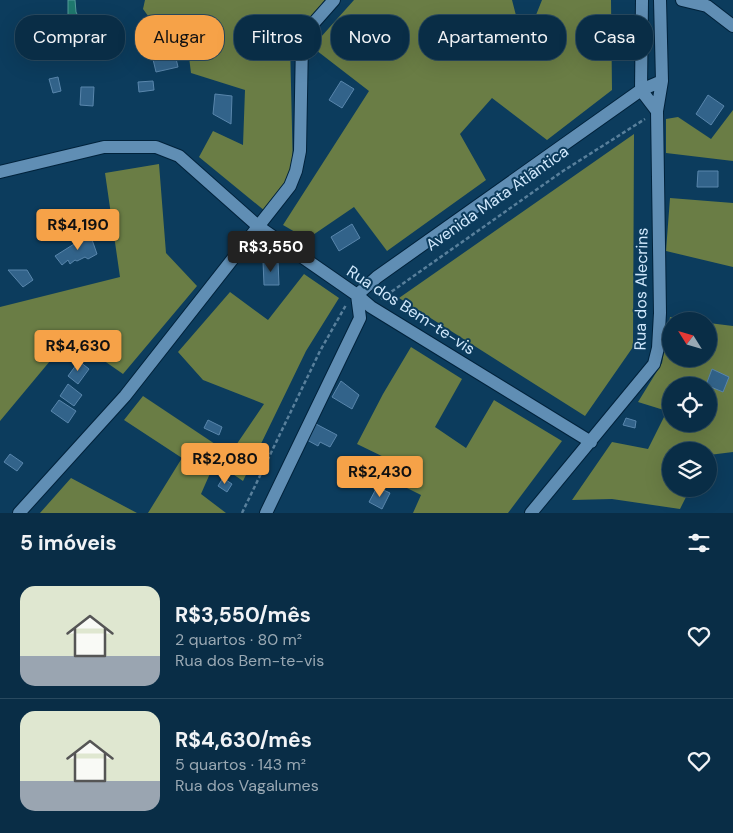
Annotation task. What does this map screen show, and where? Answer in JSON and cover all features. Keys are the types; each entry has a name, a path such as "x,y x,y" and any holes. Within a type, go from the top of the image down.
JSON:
{"street":[{"path":"19,513 125,396 260,227 290,186 296,171 300,151 302,41 311,26 334,0"},
{"path":"642,0 641,90 657,111"},
{"path":"660,0 662,81"},
{"path":"682,0 707,6 733,26"},
{"name":"Avenida Mata Atlântica","path":"356,295 377,277 641,90 662,81"},
{"name":"Rua dos Alecrins","path":"530,513 654,364 658,348 660,314 657,111 662,81"},
{"name":"Rua dos Bem-te-vis","path":"0,172 104,148 156,148 179,156 260,227 371,307 590,442"},
{"path":"266,513 360,318 356,295"}],"path":[{"name":"Avenida Mata Atlântica","path":"371,307 563,171 657,111"},
{"path":"242,513 320,351 346,305 356,295"}],"shaded area":[{"path":"68,0 75,0 77,15 68,15"},
{"path":"145,0 325,0 312,15 234,15 234,60 290,60 293,171 265,211 199,157 213,131 243,145 245,90 191,73 189,60 224,60 224,15 147,15 143,9"},
{"path":"354,0 512,0 516,15 419,15 419,60 566,60 566,15 536,15 542,0 611,0 611,15 576,15 576,60 612,60 612,90 547,140 492,98 460,134 486,180 387,251 354,207 307,239 283,225 369,91 321,54 321,37 331,26 331,60 409,60 409,15 341,15"},
{"path":"733,110 733,161 666,153 666,119 678,117 711,139"},
{"path":"634,134 633,347 585,416 399,298"},
{"path":"159,164 166,253 197,286 123,374 70,337 0,421 0,307 120,277 105,173"},
{"path":"670,198 733,203 733,267 666,251"},
{"path":"304,274 339,298 306,351 243,481 215,462 201,494 226,513 148,513 182,458 124,420 143,396 230,454 264,404 203,380 178,352 230,292 268,320"},
{"path":"718,324 733,326 733,452 717,454 717,442 662,442 662,497 686,497 680,509 612,499 572,500 612,442 648,449 662,421 662,432 717,432 717,377 662,377 662,409 638,402 662,363 662,368 718,368"},
{"path":"411,347 462,379 435,427 466,448 494,400 562,441 508,513 413,513 421,495 385,477 392,461 357,444 383,394"},
{"path":"71,478 137,513 40,513"}],"building":[{"path":"153,60 176,60 178,67 156,72"},
{"path":"58,77 61,91 53,93 49,79"},
{"path":"153,81 154,90 139,92 138,82"},
{"path":"341,81 354,89 342,108 329,100"},
{"path":"81,87 94,87 93,106 80,105"},
{"path":"215,94 232,96 231,124 213,114"},
{"path":"708,95 724,106 711,125 696,114"},
{"path":"698,171 718,171 718,187 697,187"},
{"path":"352,224 360,238 339,251 331,237"},
{"path":"90,234 97,254 88,259 85,257 77,261 75,260 70,264 68,260 62,265 55,256"},
{"path":"263,261 278,261 279,285 264,285"},
{"path":"8,270 27,270 33,280 23,287"},
{"path":"79,361 89,369 78,384 68,376"},
{"path":"712,369 729,377 723,392 717,390 717,377 709,377"},
{"path":"341,381 359,395 352,409 332,397"},
{"path":"68,384 82,395 74,406 60,396"},
{"path":"59,400 76,411 68,423 51,411"},
{"path":"626,418 636,421 635,428 623,425"},
{"path":"208,420 222,427 219,435 204,428"},
{"path":"316,424 337,435 330,447 320,442 318,446 307,440"},
{"path":"10,454 23,463 17,471 4,462"},
{"path":"223,478 232,484 227,492 218,486"},
{"path":"377,487 390,493 382,509 369,502"}]}
